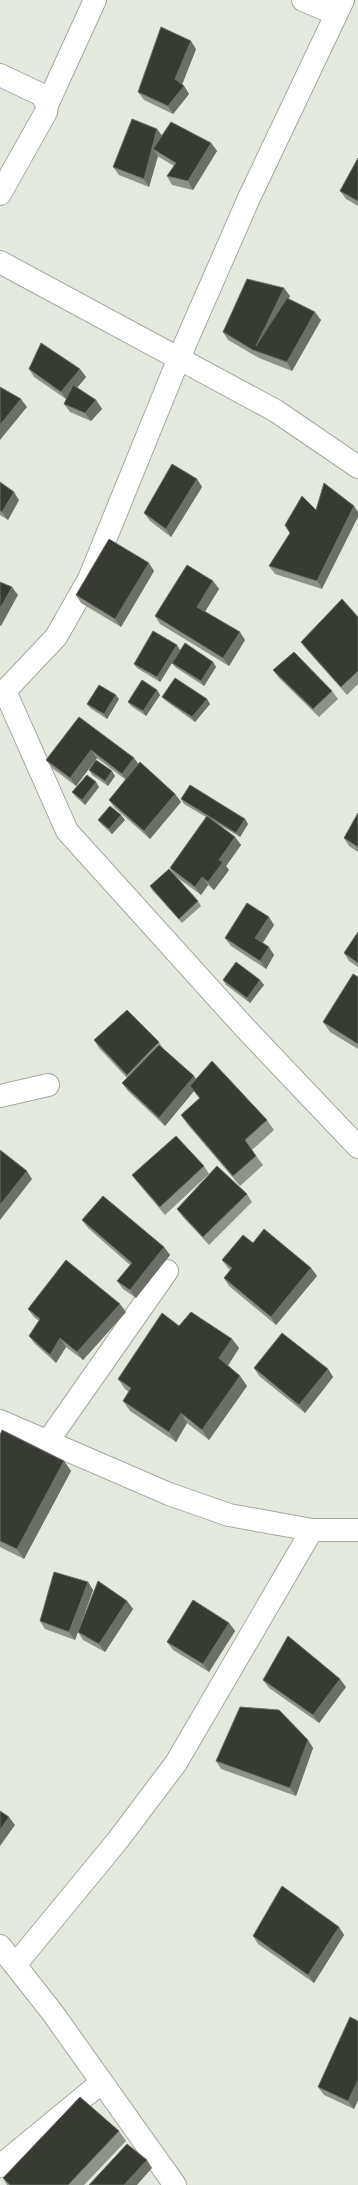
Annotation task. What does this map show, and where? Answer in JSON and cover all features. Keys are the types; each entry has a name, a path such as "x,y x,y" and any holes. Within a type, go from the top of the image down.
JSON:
{"street":[{"path":"0,194 46,112 47,105 95,0"},
{"path":"303,0 340,7 249,198 179,358 89,580 56,637 2,685 67,831 245,1028 358,1147"},
{"path":"0,75 42,95 47,105"},
{"path":"0,262 276,411 358,466"},
{"path":"0,1096 48,1085"},
{"path":"48,1441 167,1271"},
{"path":"0,1421 169,1494 229,1515 312,1530 358,1530"},
{"path":"16,1964 118,1840 176,1763 312,1530"},
{"path":"0,1946 16,1964 175,2185"},
{"path":"0,2166 102,2082"}],"building":[{"path":"161,27 191,41 175,79 184,86 168,106 138,92"},
{"path":"132,119 157,129 144,179 113,167"},
{"path":"171,122 211,143 188,181 167,176 176,163 153,149"},
{"path":"358,158 358,201 340,191"},
{"path":"247,279 284,288 256,346 287,298 315,312 287,362 253,350 223,332"},
{"path":"41,343 80,369 61,392 29,369"},
{"path":"73,385 96,400 85,413 64,404"},
{"path":"0,387 21,399 0,425"},
{"path":"172,464 197,479 166,529 144,513"},
{"path":"0,482 14,492 2,512 0,511"},
{"path":"324,483 354,506 317,581 269,566 290,533 285,525 302,496 316,510"},
{"path":"109,539 149,563 115,619 76,595"},
{"path":"187,565 213,581 197,607 240,632 223,658 155,616"},
{"path":"0,582 12,587 0,609"},
{"path":"342,599 358,617 358,671 341,687 301,642"},
{"path":"153,631 177,645 157,677 134,664"},
{"path":"185,643 213,662 201,681 172,663"},
{"path":"294,652 332,691 313,709 273,670"},
{"path":"175,678 207,699 192,717 162,697"},
{"path":"142,680 157,690 143,711 128,702"},
{"path":"99,685 116,695 104,714 87,704"},
{"path":"79,717 134,758 122,774 91,750 70,778 46,760"},
{"path":"96,760 112,771 105,781 89,770"},
{"path":"140,762 175,794 144,831 109,800"},
{"path":"87,775 96,782 82,800 72,792"},
{"path":"190,785 245,819 236,833 181,799"},
{"path":"110,806 121,815 109,829 98,820"},
{"path":"358,813 358,847 344,838"},
{"path":"207,816 235,837 219,860 223,862 208,882 202,877 195,887 170,868"},
{"path":"169,869 198,901 179,919 150,886"},
{"path":"247,903 269,917 255,938 269,947 260,961 225,938"},
{"path":"358,932 358,963 344,953"},
{"path":"236,962 260,980 247,998 223,980"},
{"path":"353,974 358,977 358,1044 323,1022"},
{"path":"127,1010 159,1042 127,1075 94,1040"},
{"path":"159,1045 194,1076 159,1118 122,1083"},
{"path":"212,1061 267,1120 245,1140 256,1156 233,1176 181,1115 200,1098 190,1086"},
{"path":"176,1136 204,1166 160,1207 132,1175"},
{"path":"0,1150 27,1171 0,1205"},
{"path":"217,1166 247,1194 203,1237 177,1209"},
{"path":"103,1196 164,1247 130,1290 117,1281 132,1263 82,1220"},
{"path":"264,1229 311,1268 271,1317 224,1278 232,1268 222,1260 243,1235 253,1243"},
{"path":"66,1260 120,1304 77,1352 60,1338 50,1355 29,1336 40,1319 28,1309"},
{"path":"191,1312 232,1339 219,1358 240,1376 202,1430 181,1413 169,1432 123,1401 131,1388 118,1379 162,1313 179,1326"},
{"path":"282,1333 328,1369 299,1405 254,1368"},
{"path":"2,1430 64,1461 17,1549 0,1541 0,1435"},
{"path":"54,1572 88,1582 69,1632 40,1621"},
{"path":"98,1581 127,1601 99,1644 78,1632"},
{"path":"193,1600 229,1623 203,1664 167,1642"},
{"path":"288,1636 340,1679 313,1715 263,1680"},
{"path":"240,1707 279,1710 308,1740 290,1788 216,1761"},
{"path":"0,1811 9,1817 0,1830"},
{"path":"282,1886 339,1927 308,1975 253,1936"},
{"path":"350,2017 358,2021 358,2080 348,2101 318,2087"},
{"path":"80,2097 119,2131 68,2185 10,2185 3,2178"},
{"path":"127,2144 147,2160 124,2185 89,2185"}]}
